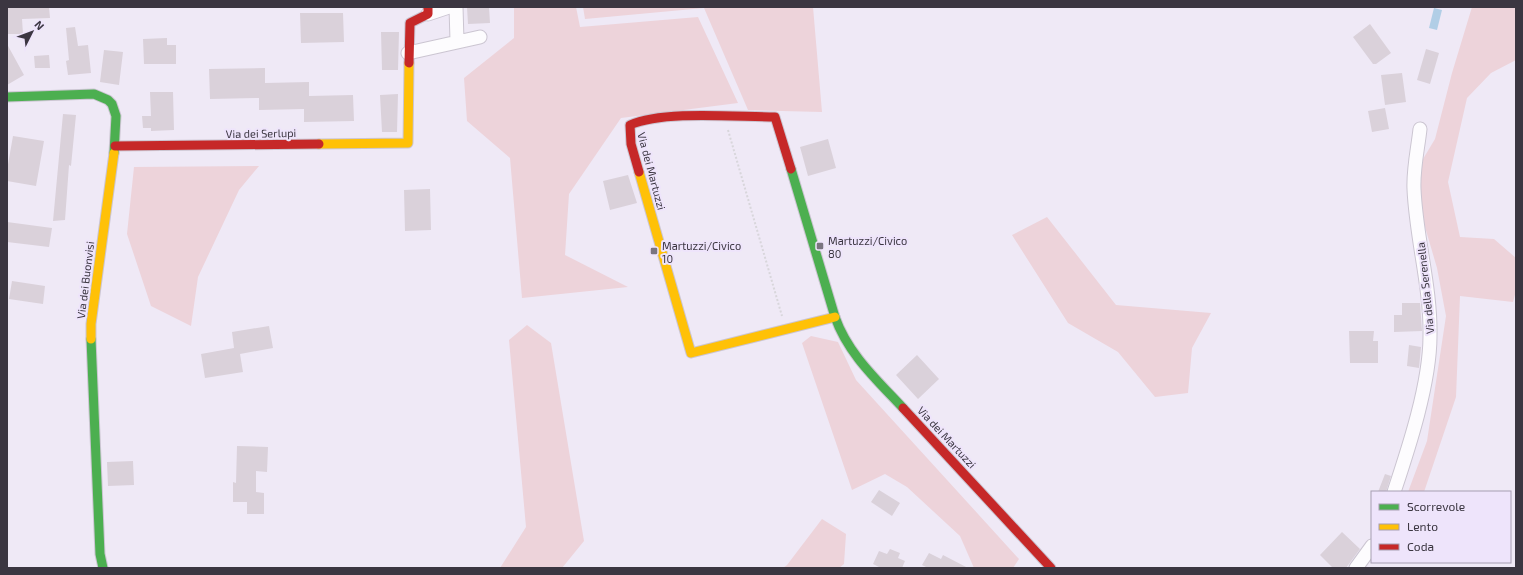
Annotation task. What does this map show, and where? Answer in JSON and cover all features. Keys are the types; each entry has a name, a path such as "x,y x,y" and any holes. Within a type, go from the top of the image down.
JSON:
{"street":[{"path":"449,7 428,11 410,23 408,53 480,37"},
{"path":"456,7 457,42"},
{"name":"Via dei Serlupi","path":"114,146 408,144 408,53"},
{"name":"Via dei Buonvisi","path":"7,97 88,93 99,95 108,100 114,110 116,123 114,146 91,324 100,554 103,568"},
{"name":"Via dei Martuzzi","path":"835,317 691,353 631,144 629,127 633,122 638,120 659,118 775,117 835,317 838,328 847,345 858,359 1051,568"},
{"name":"Via della Serenella","path":"1394,491 1406,457 1426,377 1430,350 1428,298 1416,218 1414,187 1420,129"},
{"path":"1356,568 1371,547"}],"path":[{"path":"725,117 786,329"}],"shaded area":[{"path":"514,7 576,7 580,27 698,17 738,103 621,118 569,194 565,255 628,287 522,298 510,158 467,121 464,78 514,38"},
{"path":"583,7 813,7 822,112 748,110 704,8 585,19"},
{"path":"1472,7 1516,7 1516,60 1491,73 1467,98 1448,182 1460,237 1494,239 1516,258 1516,291 1513,302 1460,296 1456,397 1424,491 1408,491 1427,441 1446,316 1437,268 1411,179 1435,139 1452,73"},
{"path":"259,166 239,190 198,277 191,326 151,306 127,234 134,167"},
{"path":"1047,217 1116,305 1211,313 1192,348 1188,393 1155,397 1118,352 1068,323 1012,235"},
{"path":"527,325 551,343 584,541 562,568 500,568 526,527 509,340"},
{"path":"811,336 838,342 856,380 1019,559 1013,568 974,568 960,536 907,487 885,474 852,490 802,343"},
{"path":"822,519 846,534 844,564 839,568 783,568 787,565"}],"water":[{"path":"1434,8 1442,10 1437,30 1429,28"}],"building":[{"path":"7,7 49,7 50,18 22,19 23,34 7,34"},
{"path":"467,7 489,7 490,23 468,24"},
{"path":"300,13 343,13 344,42 301,43"},
{"path":"1370,24 1391,53 1376,64 1373,64 1353,37"},
{"path":"75,27 78,46 88,45 91,73 68,75 66,61 69,60 66,28"},
{"path":"381,32 399,32 398,70 382,70"},
{"path":"167,38 167,45 176,45 176,64 144,64 143,39"},
{"path":"7,44 24,75 7,85"},
{"path":"1426,49 1439,53 1430,84 1417,80"},
{"path":"104,50 123,52 119,85 100,82"},
{"path":"49,55 50,68 35,68 34,56"},
{"path":"265,68 265,83 309,82 309,96 353,95 354,121 304,122 304,109 259,110 259,98 210,99 209,69"},
{"path":"1402,73 1406,102 1385,105 1381,75"},
{"path":"150,92 173,92 174,130 151,131 151,128 143,128 142,116 151,116"},
{"path":"398,94 397,132 382,132 380,95"},
{"path":"1385,108 1389,129 1372,132 1368,111"},
{"path":"63,114 76,115 71,166 69,165 65,220 53,221"},
{"path":"13,136 44,141 36,186 7,181 7,170"},
{"path":"828,139 836,168 808,176 800,147"},
{"path":"628,175 637,203 610,210 603,181"},
{"path":"430,189 431,230 405,231 404,190"},
{"path":"7,222 52,228 49,247 7,242"},
{"path":"12,281 45,286 43,304 9,299"},
{"path":"1402,303 1420,303 1422,331 1394,332 1394,315 1402,315"},
{"path":"269,326 273,348 240,354 243,372 205,378 201,354 234,348 232,332"},
{"path":"1349,331 1374,331 1373,341 1378,341 1378,363 1350,363"},
{"path":"1409,345 1421,347 1419,368 1407,366"},
{"path":"917,355 939,379 918,399 896,375"},
{"path":"237,446 268,447 267,472 256,471 256,492 264,493 264,514 247,514 247,502 233,502 233,482 236,483"},
{"path":"133,461 134,485 108,486 107,462"},
{"path":"1385,474 1391,476 1386,491 1378,491"},
{"path":"879,490 900,503 892,516 871,502"},
{"path":"1342,532 1360,549 1346,568 1333,568 1320,555"},
{"path":"890,549 900,553 898,558 905,561 902,568 881,568 873,564 879,551 887,554"},
{"path":"929,553 941,559 943,555 968,568 928,568 922,565"}],"traffic: fast":[{"path":"7,97 94,94 108,100 112,104 116,116 114,153"},
{"path":"791,169 835,317 847,343 873,377 903,408"},
{"path":"91,339 100,554 103,568"}],"traffic: slow":[{"path":"319,144 408,143 409,63"},
{"path":"91,339 91,324 114,153"},
{"path":"639,172 691,353 835,317"}],"traffic: jam":[{"path":"409,63 410,23 428,14 428,7"},
{"path":"639,172 631,144 630,125 644,120 662,117 701,115 775,117 791,169"},
{"path":"115,146 319,144"},
{"path":"903,408 1051,568"}],"place":[{"name":"Martuzzi/Civico 80","path":"820,246"},
{"name":"Martuzzi/Civico 10","path":"654,251"}]}
